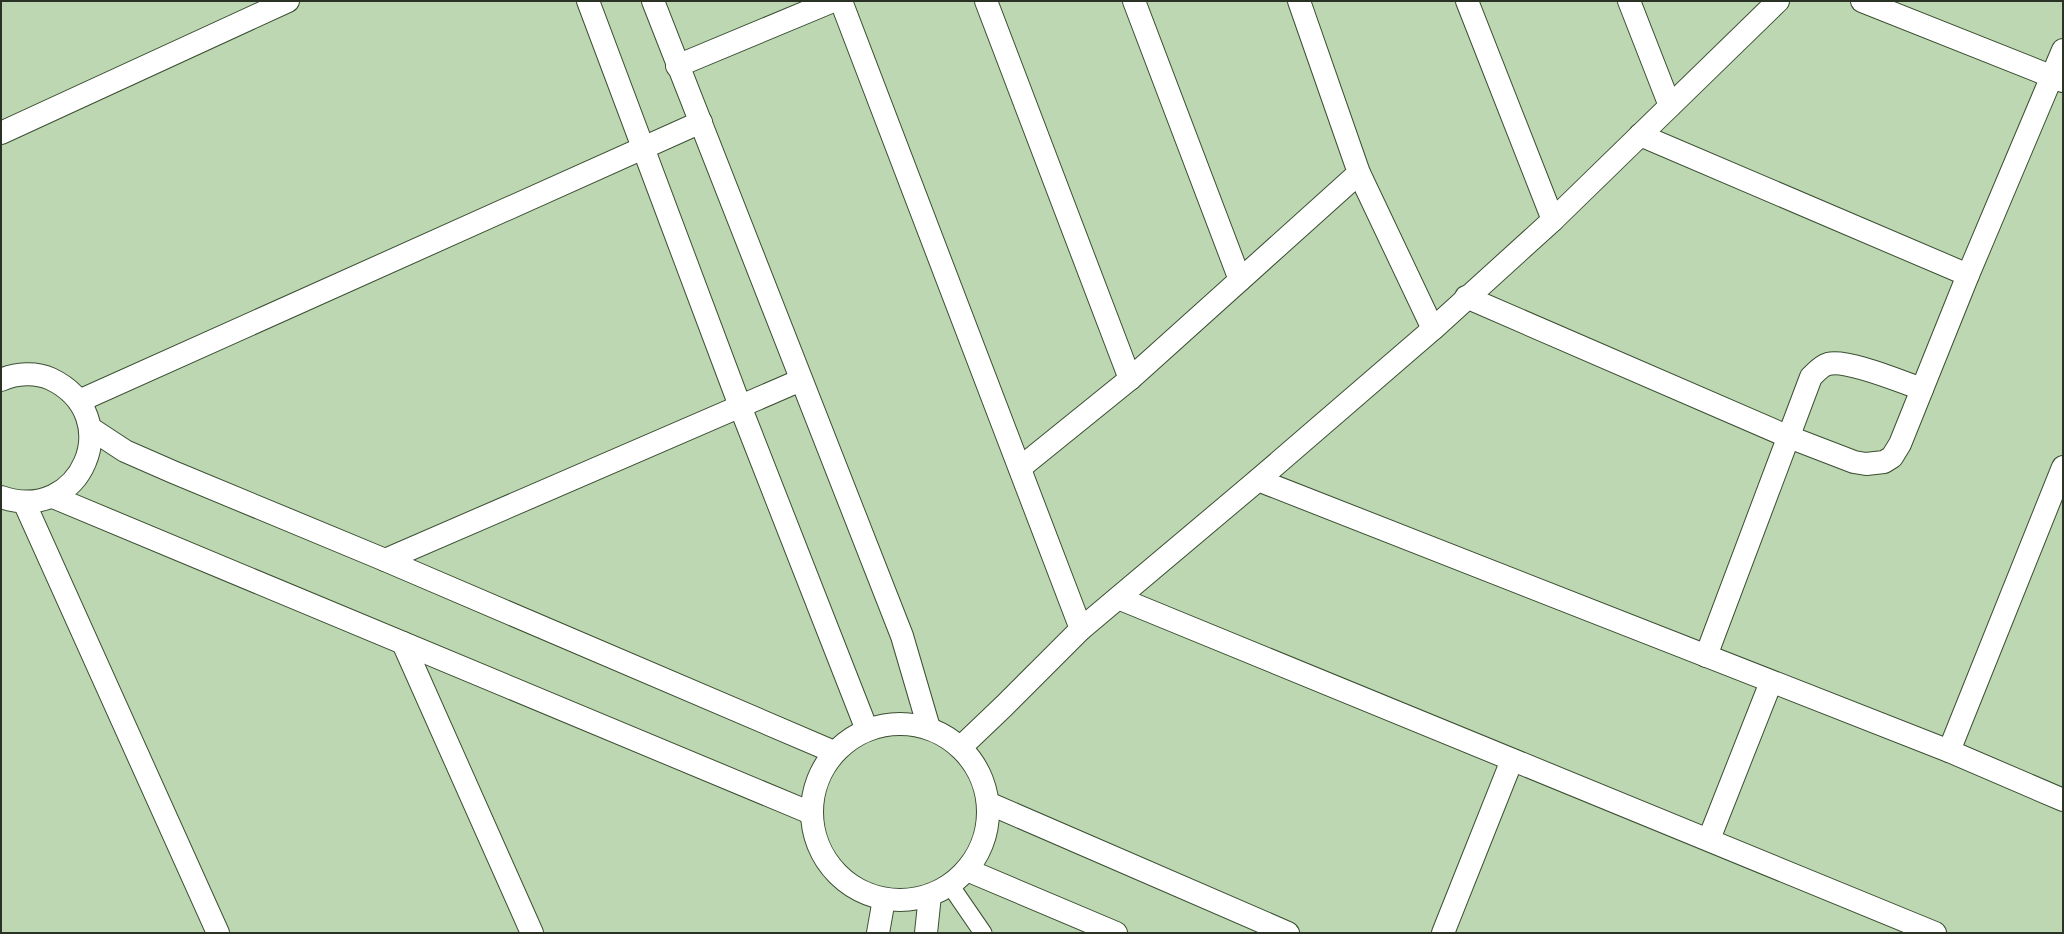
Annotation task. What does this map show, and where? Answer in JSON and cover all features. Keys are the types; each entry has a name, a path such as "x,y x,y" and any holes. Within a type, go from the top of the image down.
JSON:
{"street":[{"path":"1,133 288,1"},
{"path":"588,1 740,406 867,730"},
{"path":"653,1 902,636 929,728"},
{"path":"678,66 833,1"},
{"path":"841,1 1081,629"},
{"path":"986,1 1130,379"},
{"path":"1134,1 1240,280"},
{"path":"1299,1 1359,173 1433,329"},
{"path":"1467,1 1553,220"},
{"path":"1629,1 1670,106"},
{"path":"960,747 1004,706 1081,629 1258,480 1433,329 1466,297 1553,220 1778,1"},
{"path":"1862,1 2057,79"},
{"path":"1466,297 1789,437 1854,462 1875,464 1884,462 1892,457 1900,444 1968,275 2057,79 2063,50"},
{"path":"79,401 701,122"},
{"path":"1640,135 1968,275"},
{"path":"1020,468 1130,379 1359,173"},
{"path":"1706,656 1811,377 1818,369 1827,364 1838,363 1852,365 1922,389"},
{"path":"1,380 19,374 46,377 70,391 79,401 86,414 90,428 91,445 87,461 81,471 67,488 53,497 39,501 24,502 1,497"},
{"path":"385,560 801,380"},
{"path":"90,428 125,451 152,463 385,560 834,752"},
{"path":"1949,751 2063,467"},
{"path":"1258,480 1949,751 2063,800"},
{"path":"53,497 811,813"},
{"path":"24,502 218,933"},
{"path":"1118,598 1512,760 1709,839 1929,932"},
{"path":"403,643 532,933"},
{"path":"1709,839 1771,682"},
{"path":"894,724 913,724 929,728 943,734 960,747 980,772 988,803 988,827 980,850 967,870 950,885 930,896 907,900 884,899 855,889 832,870 816,843 811,813 817,780 834,752 867,730 894,724"},
{"path":"1443,933 1512,760"},
{"path":"988,803 1288,933"},
{"path":"967,870 1116,933"},
{"path":"926,933 930,896"},
{"path":"878,933 884,899"}],"lane":[{"path":"950,885 983,933"}]}
